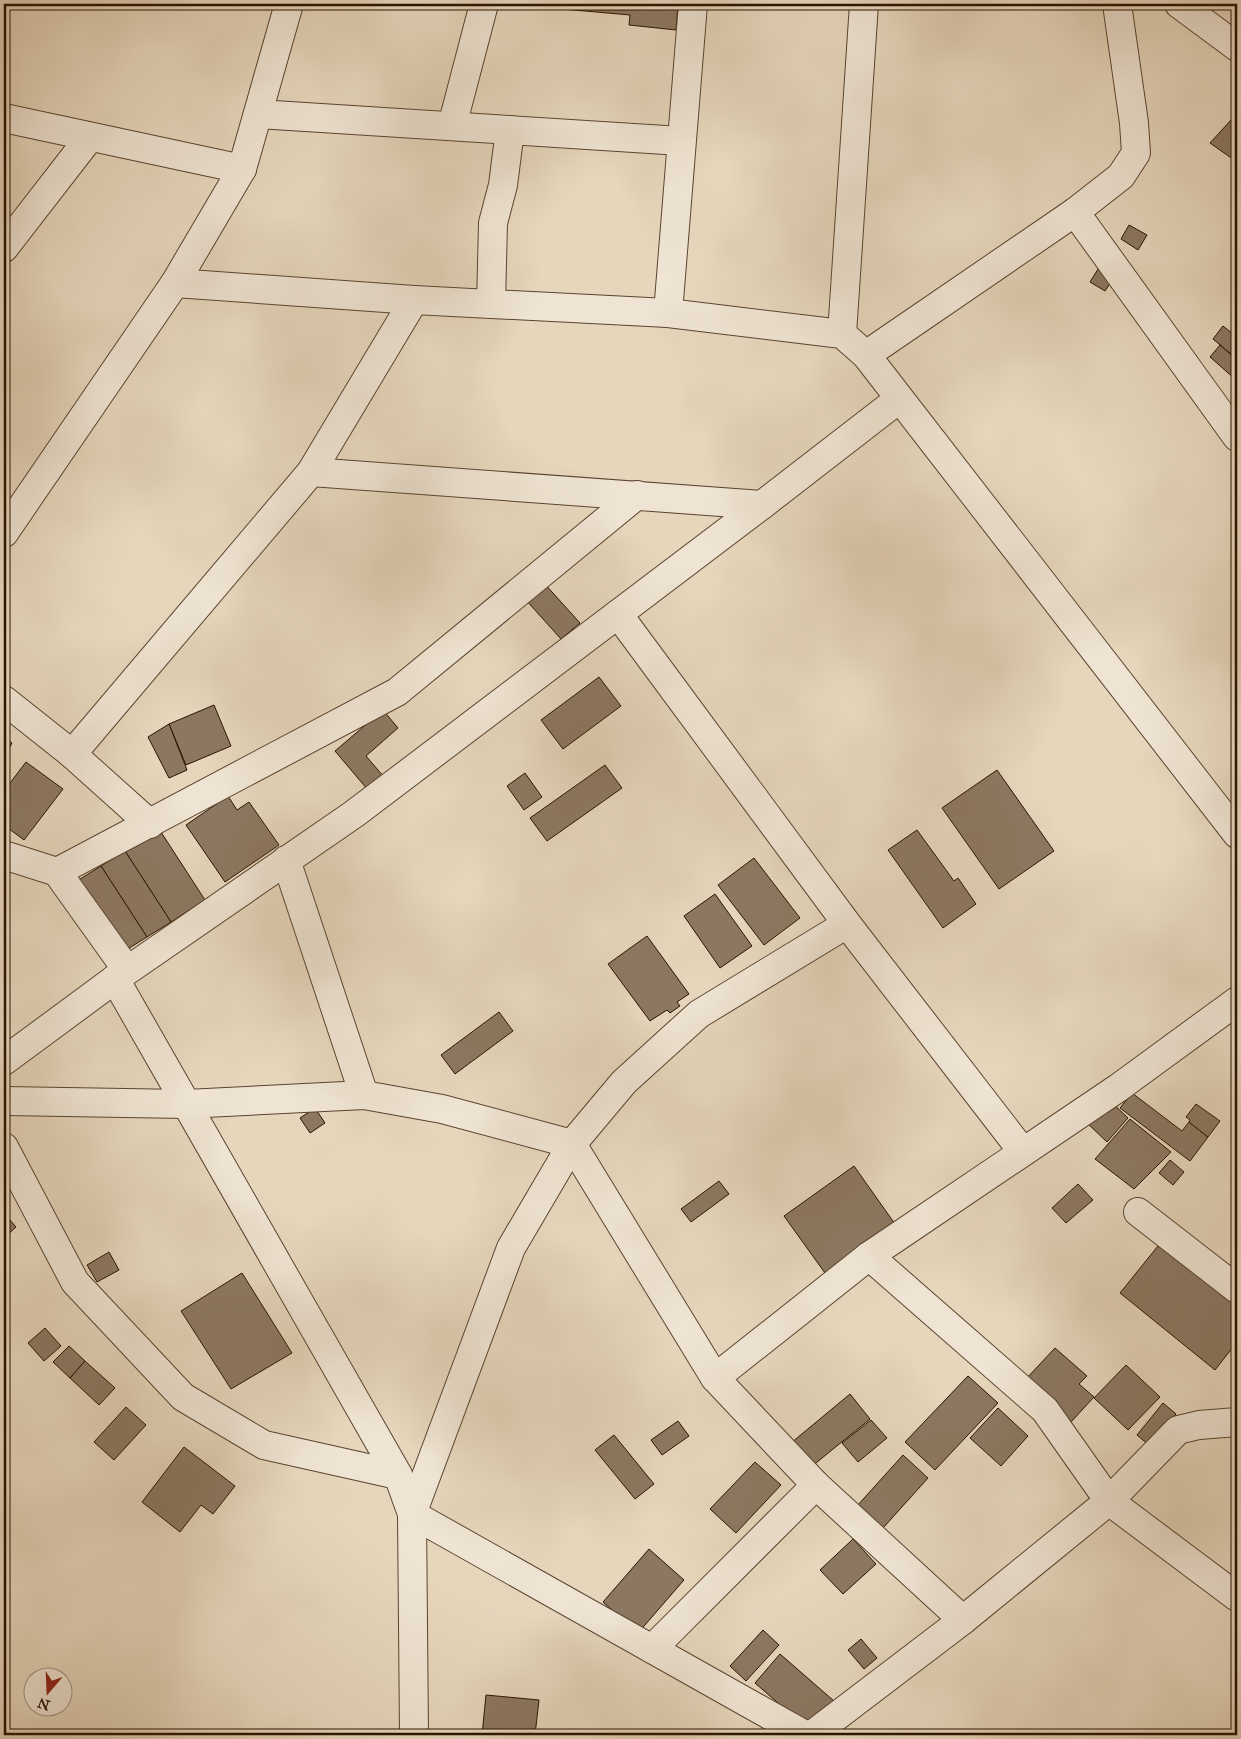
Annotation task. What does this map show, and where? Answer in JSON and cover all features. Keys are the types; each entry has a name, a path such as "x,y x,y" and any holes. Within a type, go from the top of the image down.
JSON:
{"street":[{"path":"4,533 175,283 242,169 289,4"},
{"path":"452,126 484,4"},
{"path":"668,313 693,4"},
{"path":"842,334 864,4"},
{"path":"866,355 1075,212 1121,176 1136,153 1134,123 1117,4"},
{"path":"1179,4 1237,47"},
{"path":"258,114 681,141"},
{"path":"4,118 242,169"},
{"path":"491,304 493,223 503,184 510,130"},
{"path":"4,248 90,137"},
{"path":"1075,212 1237,434"},
{"path":"175,283 414,300 668,313 842,334 866,355 1237,834"},
{"path":"72,754 311,472 414,300"},
{"path":"4,1061 121,974 354,814 899,399"},
{"path":"311,472 762,504"},
{"path":"56,872 397,692 637,495"},
{"path":"618,614 847,924 1023,1152"},
{"path":"4,700 72,754 150,824"},
{"path":"4,855 56,872 121,974 186,1104 398,1475 412,1514 414,1735"},
{"path":"286,860 364,1095"},
{"path":"412,1514 510,1248 572,1144 624,1082 699,1014 847,924"},
{"path":"715,1378 869,1256 1118,1088 1237,1001"},
{"path":"4,1101 186,1104 364,1095 442,1109 572,1144 715,1378 816,1485 963,1620"},
{"path":"4,1147 75,1282 183,1397 264,1445 398,1475"},
{"path":"1138,1212 1237,1289"},
{"path":"869,1256 1045,1410 1109,1501 1237,1597"},
{"path":"812,1735 963,1620 1109,1501 1178,1430 1199,1425 1237,1422"},
{"path":"652,1649 816,1485"},
{"path":"412,1514 805,1735"}],"building":[{"path":"552,4 678,4 676,30 629,25 630,15 551,8"},
{"path":"1231,120 1237,126 1237,135 1235,137 1237,139 1237,162 1210,143"},
{"path":"1129,225 1147,235 1138,250 1121,239"},
{"path":"1100,266 1115,276 1105,291 1090,282"},
{"path":"1223,326 1237,337 1237,359 1213,339"},
{"path":"1220,345 1237,360 1237,376 1235,379 1210,357"},
{"path":"543,582 580,623 561,639 525,599"},
{"path":"599,677 621,706 563,749 541,720"},
{"path":"214,705 231,746 186,765 169,724"},
{"path":"383,710 398,728 366,756 384,777 368,790 335,751"},
{"path":"169,724 187,770 169,778 148,737"},
{"path":"4,738 12,743 4,758"},
{"path":"26,762 63,789 24,840 4,825 4,791"},
{"path":"605,765 622,788 547,841 530,818"},
{"path":"997,770 1054,851 999,889 942,808"},
{"path":"525,773 542,797 524,810 507,786"},
{"path":"228,796 237,810 249,802 279,845 225,882 186,825"},
{"path":"159,829 205,900 171,922 125,851"},
{"path":"917,830 954,881 958,878 976,904 943,928 888,850"},
{"path":"125,851 171,922 147,937 101,866"},
{"path":"754,858 800,918 764,945 718,885"},
{"path":"101,866 147,937 118,955 72,884"},
{"path":"715,894 752,946 720,968 684,916"},
{"path":"647,936 689,994 677,1002 680,1006 670,1013 667,1010 650,1021 608,964"},
{"path":"499,1012 513,1031 455,1074 441,1055"},
{"path":"1132,1093 1182,1131 1189,1122 1208,1137 1190,1161 1120,1108"},
{"path":"1106,1097 1128,1118 1107,1142 1085,1121"},
{"path":"1196,1104 1220,1121 1208,1137 1189,1122 1190,1120 1186,1117"},
{"path":"315,1108 325,1123 310,1133 300,1118"},
{"path":"1130,1119 1171,1152 1134,1189 1095,1159"},
{"path":"1170,1160 1184,1172 1173,1185 1159,1173"},
{"path":"854,1166 895,1224 825,1273 784,1216"},
{"path":"719,1181 729,1194 691,1222 681,1209"},
{"path":"1078,1184 1093,1200 1066,1223 1052,1208"},
{"path":"4,1213 16,1227 4,1238"},
{"path":"1162,1241 1237,1302 1237,1342 1215,1370 1120,1293"},
{"path":"109,1252 119,1270 97,1282 87,1265"},
{"path":"242,1273 292,1353 231,1389 181,1311"},
{"path":"45,1328 61,1346 44,1361 28,1343"},
{"path":"69,1346 85,1361 70,1378 53,1362"},
{"path":"1055,1348 1087,1376 1079,1384 1094,1397 1071,1422 1025,1380"},
{"path":"85,1361 115,1388 99,1405 70,1378"},
{"path":"1126,1365 1160,1397 1128,1430 1094,1398"},
{"path":"968,1376 998,1403 935,1470 905,1442"},
{"path":"850,1394 870,1419 811,1467 791,1443"},
{"path":"1163,1403 1176,1414 1150,1446 1137,1435"},
{"path":"126,1407 146,1425 114,1460 94,1442"},
{"path":"998,1408 1028,1436 1001,1466 970,1438"},
{"path":"871,1420 887,1438 858,1462 842,1443"},
{"path":"678,1421 689,1436 662,1455 651,1440"},
{"path":"614,1435 654,1484 635,1499 595,1450"},
{"path":"184,1447 235,1486 213,1514 201,1505 180,1532 142,1502"},
{"path":"903,1455 928,1478 883,1528 857,1506"},
{"path":"755,1462 781,1485 736,1533 710,1509"},
{"path":"853,1539 876,1564 843,1594 820,1570"},
{"path":"649,1549 684,1580 638,1633 603,1602"},
{"path":"763,1630 779,1645 746,1681 730,1666"},
{"path":"861,1639 877,1658 864,1669 848,1650"},
{"path":"780,1654 834,1701 808,1729 755,1683"},
{"path":"486,1695 539,1700 535,1735 482,1735"}]}
